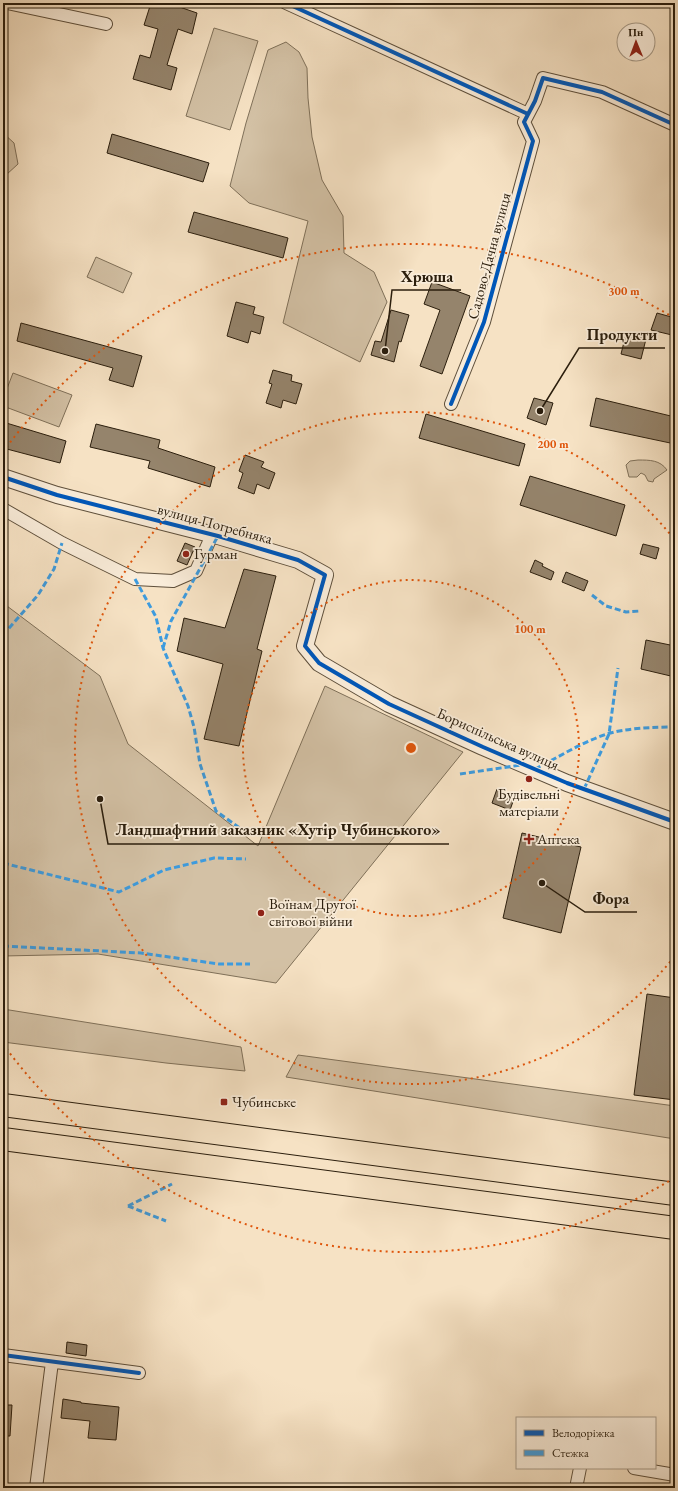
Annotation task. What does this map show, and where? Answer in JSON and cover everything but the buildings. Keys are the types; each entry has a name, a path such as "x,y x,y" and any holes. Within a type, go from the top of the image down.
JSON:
{"highway":[{"path":"3,1105 675,1194"},
{"path":"3,1139 675,1228"}],"street":[{"path":"7,3 106,24"},
{"path":"286,3 528,114"},
{"name":"Садово-Дачна вулиця","path":"451,404 484,322 532,141 524,122 535,101 543,78 602,92 675,126"},
{"name":"вулиця Погребняка","path":"3,477 57,494 212,535 298,560 325,575 305,646 319,663"},
{"path":"3,509 62,543 135,579 173,581 196,571 212,535"},
{"name":"Бориспільська вулиця","path":"319,663 389,704 483,747 567,783 675,822"},
{"path":"3,1355 139,1373"},
{"path":"36,1488 52,1362"},
{"path":"576,1488 580,1469"},
{"path":"640,1469 675,1475"}],"shaded area":[{"path":"214,28 258,41 230,130 186,116"},
{"path":"286,42 299,52 307,68 312,137 322,180 343,216 344,253 374,272 387,302 360,362 283,323 308,221 249,203 230,186 246,123 268,50"},
{"path":"3,133 14,143 18,164 6,175 3,174"},
{"path":"96,257 132,273 123,293 87,277"},
{"path":"13,373 72,395 59,427 3,406 3,399"},
{"path":"638,460 658,462 667,470 654,479 653,482 648,481 645,475 641,473 637,477 629,477 626,465 630,461"},
{"path":"3,603 100,676 128,744 258,846 325,686 463,752 276,983 98,954 3,956"},
{"path":"3,1009 241,1047 245,1071 166,1063 3,1042"},
{"path":"298,1055 675,1106 675,1139 286,1077"}],"marked path":[{"path":"163,648 171,621 218,536"},
{"path":"3,635 38,595 54,569 62,543"},
{"path":"135,579 156,617 163,648 188,706 194,727 200,764 216,811 248,834"},
{"path":"592,595 606,606 626,612 640,611"},
{"path":"584,789 609,734 618,668"},
{"path":"535,769 580,745 607,734 632,729 675,727"},
{"path":"460,774 521,765"},
{"path":"3,863 119,892 164,870 214,858 246,859"},
{"path":"3,946 141,953 219,964 250,964"},
{"path":"128,1206 172,1184"},
{"path":"128,1206 166,1221"}],"cycle path":[{"path":"286,3 528,114"},
{"path":"451,404 484,322 533,141 524,122 535,101 543,78 602,92 675,125"},
{"path":"3,477 57,495 218,536 298,560 325,575 305,646 319,663 389,704 483,747 567,783 675,822"},
{"path":"3,1355 139,1373"}],"place":[{"name":"Хрюша","path":"385,351"},
{"name":"Продукти","path":"540,411"},
{"name":"Гурман","path":"186,554"},
{"name":"Будівельні матеріали","path":"529,779"},
{"name":"Ландшафтний заказник «Хутір Чубинського»","path":"100,799"},
{"name":"Аптека","path":"529,839"},
{"name":"Фора","path":"542,883"},
{"name":"Воїнам Другої світової війни","path":"261,913"},
{"name":"Чубинське","path":"224,1102"}]}
